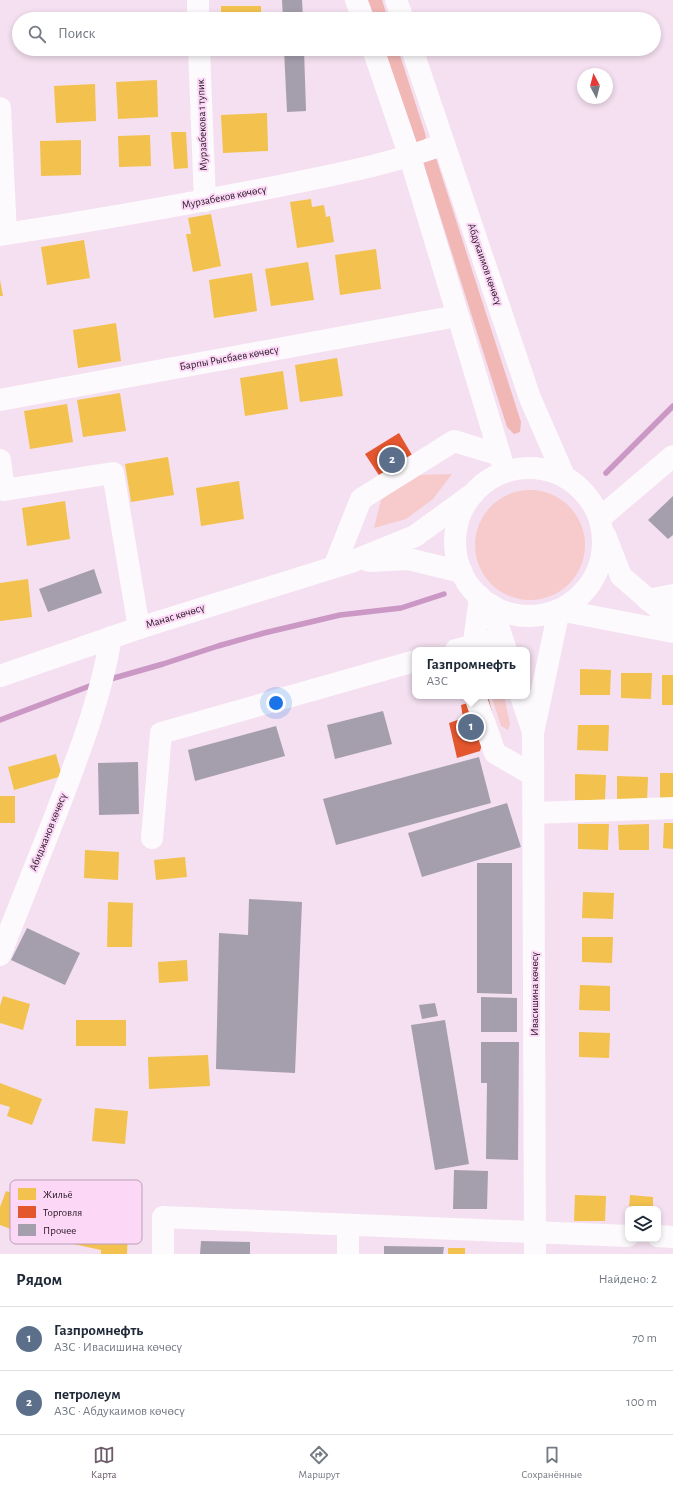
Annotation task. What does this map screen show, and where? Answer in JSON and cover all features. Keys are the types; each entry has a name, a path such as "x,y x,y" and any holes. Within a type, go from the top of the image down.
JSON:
{"street":[{"path":"198,0 198,12"},
{"path":"356,0 360,12"},
{"path":"396,0 400,12"},
{"name":"Мурзабекова 1 тупик","path":"200,56 205,201"},
{"path":"375,56 410,157 503,464"},
{"name":"Абдукаимов көчөсү","path":"414,56 530,398 564,476"},
{"path":"0,108 3,234"},
{"name":"Мурзабеков көчөсү","path":"3,234 205,201 361,170 410,157 444,144"},
{"name":"Барпы Рысбаев көчөсү","path":"0,400 457,316"},
{"path":"343,564 361,499 454,441 503,464 535,468 564,476 579,487 592,501 620,576 673,621"},
{"path":"601,524 673,456"},
{"path":"0,460 4,490 113,473 139,628"},
{"path":"343,564 414,536 474,493 488,481 503,464"},
{"path":"474,493 464,506 458,522 456,545 457,556 462,572 470,586 486,601 513,614 536,616 559,610 579,597 595,578 603,555 601,524"},
{"path":"343,564 408,559 462,572"},
{"name":"Манас көчөсү","path":"0,676 111,637 343,564"},
{"path":"648,600 673,595"},
{"path":"482,647 504,644 486,601"},
{"path":"469,647 486,601"},
{"path":"559,610 673,632"},
{"path":"533,733 559,610"},
{"name":"Абиджанов көчөсү","path":"0,955 67,785 95,709 107,663 111,637"},
{"path":"152,838 161,734 412,662"},
{"path":"476,699 495,753 534,775"},
{"path":"522,699 533,733"},
{"name":"Ивасишина көчөсү","path":"533,733 535,1244"},
{"path":"534,813 673,808"},
{"path":"163,1254 164,1217 348,1225 535,1244 625,1236"},
{"path":"348,1225 348,1254"},
{"path":"661,1236 673,1237"}],"shaded area":[{"path":"368,0 382,0 386,12 372,12"},
{"path":"386,56 400,56 426,138 422,142 416,142"},
{"path":"436,158 521,422 520,432 514,434 507,427 423,162"},
{"path":"452,474 433,499 406,519 374,528 381,500 417,475"},
{"path":"530,490 551,495 569,506 580,524 585,545 580,566 569,584 551,595 530,600 509,595 491,584 480,566 475,545 480,524 491,506 509,495"},
{"path":"492,699 505,699 510,724 508,730 501,726"}],"building: Жильё":[{"path":"221,6 261,6 261,12 221,12"},
{"path":"157,80 158,117 118,119 116,82"},
{"path":"95,84 96,121 56,123 54,86"},
{"path":"267,113 268,151 223,153 221,115"},
{"path":"171,132 186,132 188,168 174,169"},
{"path":"150,135 151,166 119,167 118,136"},
{"path":"81,140 81,175 41,176 40,141"},
{"path":"311,199 312,207 324,205 326,217 330,216 334,242 297,248 290,202"},
{"path":"211,214 221,266 193,272 186,234 191,234 188,218"},
{"path":"84,240 90,278 47,285 41,247"},
{"path":"376,249 381,289 340,295 335,255"},
{"path":"308,262 314,300 271,306 265,269"},
{"path":"252,273 257,311 214,318 209,280"},
{"path":"0,280 3,296 0,296"},
{"path":"116,323 121,361 78,368 73,330"},
{"path":"337,358 343,396 300,402 295,365"},
{"path":"283,371 288,409 245,416 240,378"},
{"path":"120,393 126,431 83,437 77,400"},
{"path":"67,404 73,442 30,449 24,411"},
{"path":"168,457 174,495 131,502 125,464"},
{"path":"239,481 244,519 201,526 196,488"},
{"path":"65,501 70,539 27,546 22,508"},
{"path":"28,579 32,617 0,621 0,583"},
{"path":"580,669 611,670 610,695 580,695"},
{"path":"621,673 652,673 651,699 621,698"},
{"path":"662,675 673,675 673,705 662,705"},
{"path":"578,725 609,725 608,751 577,750"},
{"path":"56,754 62,776 14,790 8,767"},
{"path":"660,773 673,773 673,799 660,798"},
{"path":"575,774 606,775 605,800 575,800"},
{"path":"617,776 648,777 647,802 617,801"},
{"path":"0,796 15,796 15,823 0,823"},
{"path":"664,823 673,823 673,849 663,848"},
{"path":"578,824 609,824 608,850 578,849"},
{"path":"649,824 649,850 619,850 618,825"},
{"path":"85,850 119,852 118,880 84,878"},
{"path":"185,857 187,877 156,880 154,860"},
{"path":"583,892 614,893 613,919 582,918"},
{"path":"108,902 133,903 132,947 107,947"},
{"path":"582,937 613,937 612,963 582,962"},
{"path":"187,960 188,981 159,983 158,962"},
{"path":"580,985 610,986 610,1011 579,1010"},
{"path":"3,996 30,1004 23,1030 0,1023 0,1006"},
{"path":"76,1020 126,1020 126,1046 76,1046"},
{"path":"579,1032 610,1033 609,1058 579,1057"},
{"path":"208,1055 210,1086 149,1089 148,1057"},
{"path":"0,1083 42,1099 32,1125 7,1116 10,1107 0,1104"},
{"path":"95,1108 128,1111 125,1144 92,1141"},
{"path":"6,1191 10,1192 10,1229 0,1225 0,1207"},
{"path":"575,1195 606,1196 605,1221 574,1221"},
{"path":"630,1195 653,1197 653,1206 629,1206"},
{"path":"73,1244 127,1244 127,1254 101,1254 101,1250"},
{"path":"448,1248 465,1248 465,1254 448,1254"}],"building: Торговля":[{"path":"399,433 418,465 386,486 365,454"},
{"path":"481,699 489,699 496,726 487,728 480,751 457,758 449,723 463,718 461,705"}],"building: Прочее":[{"path":"282,0 302,0 303,12 283,12"},
{"path":"284,56 304,56 306,111 287,112"},
{"path":"673,496 673,535 668,539 648,520"},
{"path":"94,569 102,593 48,612 39,589"},
{"path":"383,711 392,744 335,759 327,725"},
{"path":"276,726 285,756 195,781 188,750"},
{"path":"479,757 491,803 336,845 323,799"},
{"path":"138,762 139,814 99,815 98,763"},
{"path":"507,803 521,847 422,877 408,833"},
{"path":"477,863 512,863 512,994 477,993"},
{"path":"249,899 302,902 295,1073 216,1069 219,933 248,935"},
{"path":"27,928 80,953 65,985 11,960"},
{"path":"481,997 517,998 517,1032 481,1032"},
{"path":"435,1003 438,1016 422,1019 419,1005"},
{"path":"445,1020 469,1164 435,1170 411,1025"},
{"path":"481,1042 519,1042 518,1160 486,1159 487,1083 481,1083"},
{"path":"454,1170 488,1171 487,1209 453,1209"},
{"path":"201,1241 250,1242 250,1254 200,1254"},
{"path":"384,1246 444,1247 443,1254 384,1254"}],"waterway":[{"path":"606,473 673,406"},
{"path":"107,680 264,633 340,615 401,608 444,594"},
{"path":"0,720 95,684"}],"place":[{"name":"петролеум","path":"392,460"},
{"name":"Газпромнефть","path":"471,727"}]}
